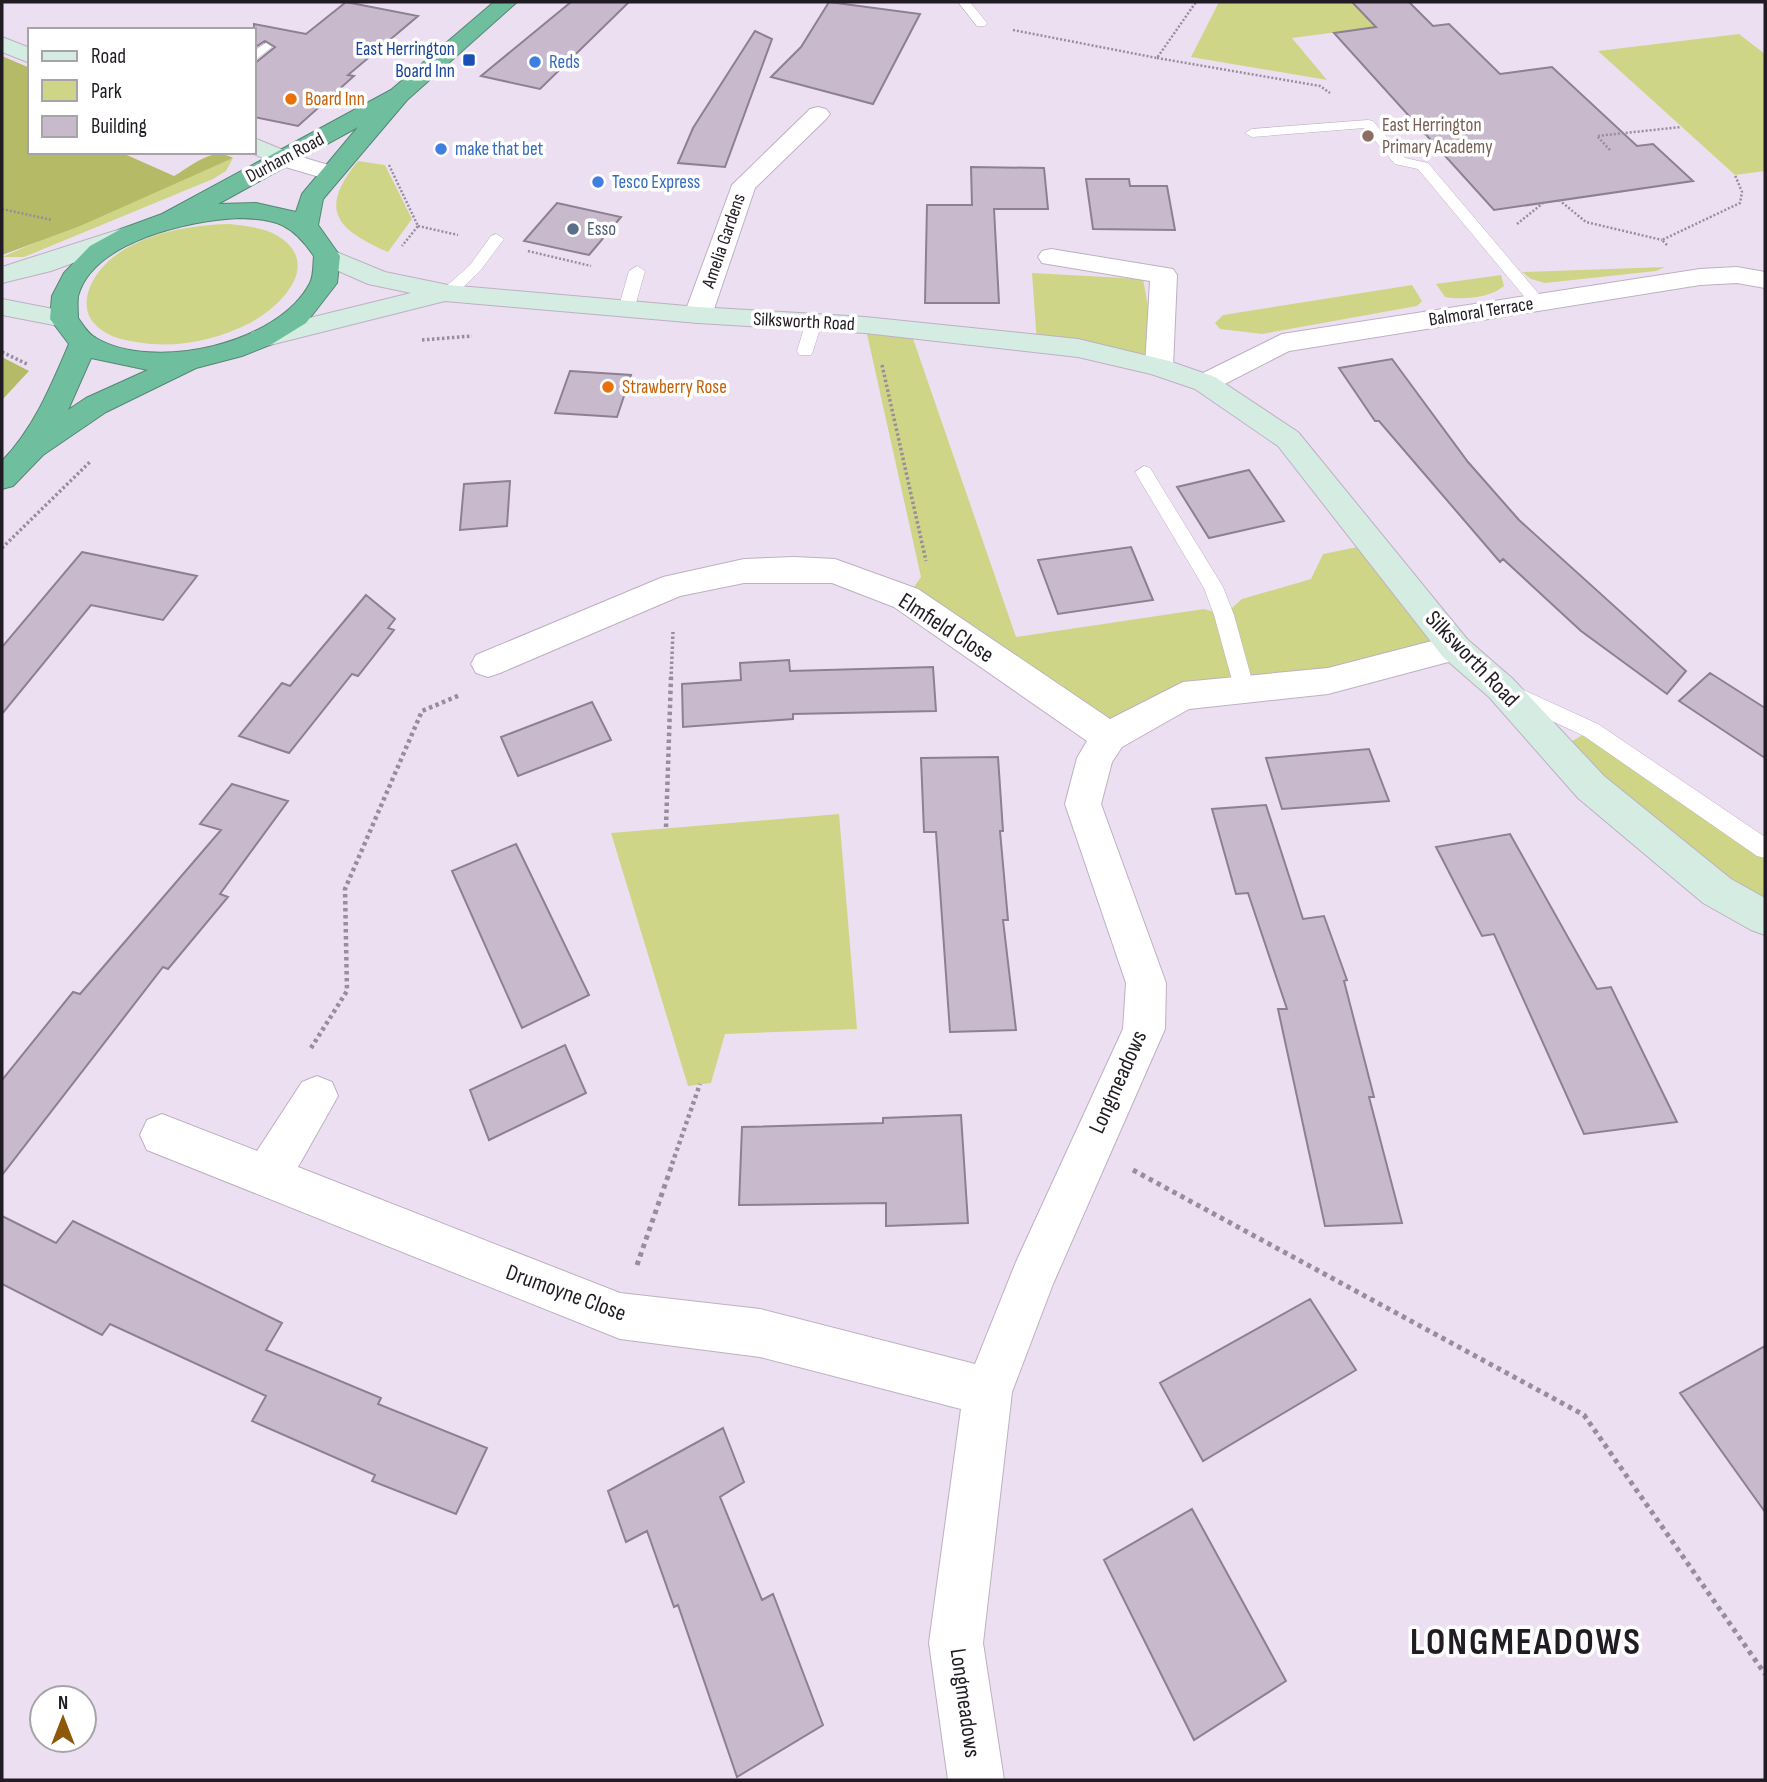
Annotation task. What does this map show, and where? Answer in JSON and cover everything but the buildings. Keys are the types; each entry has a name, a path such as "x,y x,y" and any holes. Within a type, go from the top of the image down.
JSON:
{"highway":[{"name":"Durham Road","path":"171,219 231,210 277,215 305,227 311,199 330,173 399,95 506,2"},
{"name":"Durham Road","path":"64,319 65,296 77,273 99,252 130,234 171,219 399,95"},
{"path":"64,319 83,343 106,354 153,362 195,359 232,350 262,338 296,317 324,283 327,256 305,227"},
{"path":"32,448 64,390 83,343"},
{"path":"2,480 32,448 96,405 195,359"}],"street":[{"path":"2,44 28,55"},
{"name":"Amelia Gardens","path":"698,316 744,185 818,114"},
{"path":"256,146 284,159 330,173"},
{"path":"2,275 42,265 130,234"},
{"name":"Silksworth Road","path":"327,256 377,278 448,293 698,316 809,336 874,326 1078,348 1158,367 1205,383 1288,439 1455,648 1501,688 1591,787 1717,891 1765,918"},
{"path":"1051,257 1164,275 1158,367"},
{"name":"Balmoral Terrace","path":"1205,383 1282,343 1700,277 1737,275 1765,280"},
{"name":"Silksworth Road","path":"262,338 348,315 448,293"},
{"path":"2,307 64,319"},
{"name":"Elmfield Close","path":"488,664 674,585 744,571 835,571 906,598 1109,737"},
{"path":"1109,737 1183,696 1328,681 1455,648"},
{"name":"Longmeadows","path":"976,1780 956,1643 988,1392 1032,1278 1144,1029 1146,983 1083,804 1095,758 1109,737"},
{"path":"267,1176 317,1096"},
{"name":"Drumoyne Close","path":"162,1135 620,1316 760,1333 988,1392"}],"lane":[{"path":"964,2 981,23"},
{"path":"256,55 266,47"},
{"path":"1252,134 1368,124 1401,161 1423,166 1538,303"},
{"path":"448,293 475,268 494,241"},
{"path":"626,310 636,273"},
{"path":"1144,472 1213,587 1224,615 1245,691"},
{"path":"1501,688 1591,730 1765,849"}],"path":[{"path":"1157,58 1196,2"},
{"path":"981,23 1157,58 1320,86 1368,124"},
{"path":"1610,150 1597,136 1682,127"},
{"path":"1662,240 1740,203 1742,192 1735,175"},
{"path":"1559,200 1586,222 1662,240 1669,247"},
{"path":"2,209 54,220"},
{"path":"494,241 636,273"},
{"path":"874,326 929,575 906,598"},
{"path":"2,548 100,452"},
{"path":"666,827 674,585"},
{"path":"317,1096 307,1054 347,991 345,889 422,711 498,678 488,664"},
{"path":"620,1316 700,1084"},
{"path":"1089,1147 1584,1415 1765,1674"}],"green space":[{"path":"1219,2 1352,2 1376,27 1292,38 1327,80 1191,57"},
{"path":"1739,34 1765,54 1765,171 1735,175 1598,51"},
{"path":"2,56 28,67 28,154 124,154 174,176 210,156 218,154 233,158 80,226 2,255"},
{"path":"233,158 226,171 213,179 24,257 2,257"},
{"path":"358,161 385,165 412,219 388,252 356,235 338,216 338,193"},
{"path":"229,224 273,233 285,241 294,252 298,264 290,288 282,299 261,317 223,335 165,345 118,338 107,334 90,318 87,310 88,292 100,270 114,257 131,246 170,231"},
{"path":"1665,267 1656,271 1545,283 1531,279 1522,272"},
{"path":"1032,273 1143,279 1159,367 1037,344"},
{"path":"1501,275 1504,286 1476,297 1445,297 1436,284"},
{"path":"1412,285 1422,301 1417,306 1262,334 1220,329 1215,323 1223,315"},
{"path":"865,325 910,330 1016,637 1204,609 1224,615 1242,599 1311,579 1323,554 1372,544 1455,648 1183,696 1109,737 906,598 921,577"},
{"path":"2,357 29,371 2,400"},
{"path":"1591,730 1765,849 1765,918 1717,891 1557,750"},
{"path":"839,814 857,1029 725,1034 711,1083 688,1086 611,833"}],"place":[{"name":"East Herrington Board Inn","path":"469,60"},
{"name":"Reds","path":"535,62"},
{"name":"Board Inn","path":"291,99"},
{"name":"East Herrington Primary Academy","path":"1368,136"},
{"name":"make that bet","path":"441,149"},
{"name":"Tesco Express","path":"598,182"},
{"name":"Esso","path":"573,229"},
{"name":"Strawberry Rose","path":"608,387"}],"district":[{"name":"LONGMEADOWS","path":"1526,1643"}]}
